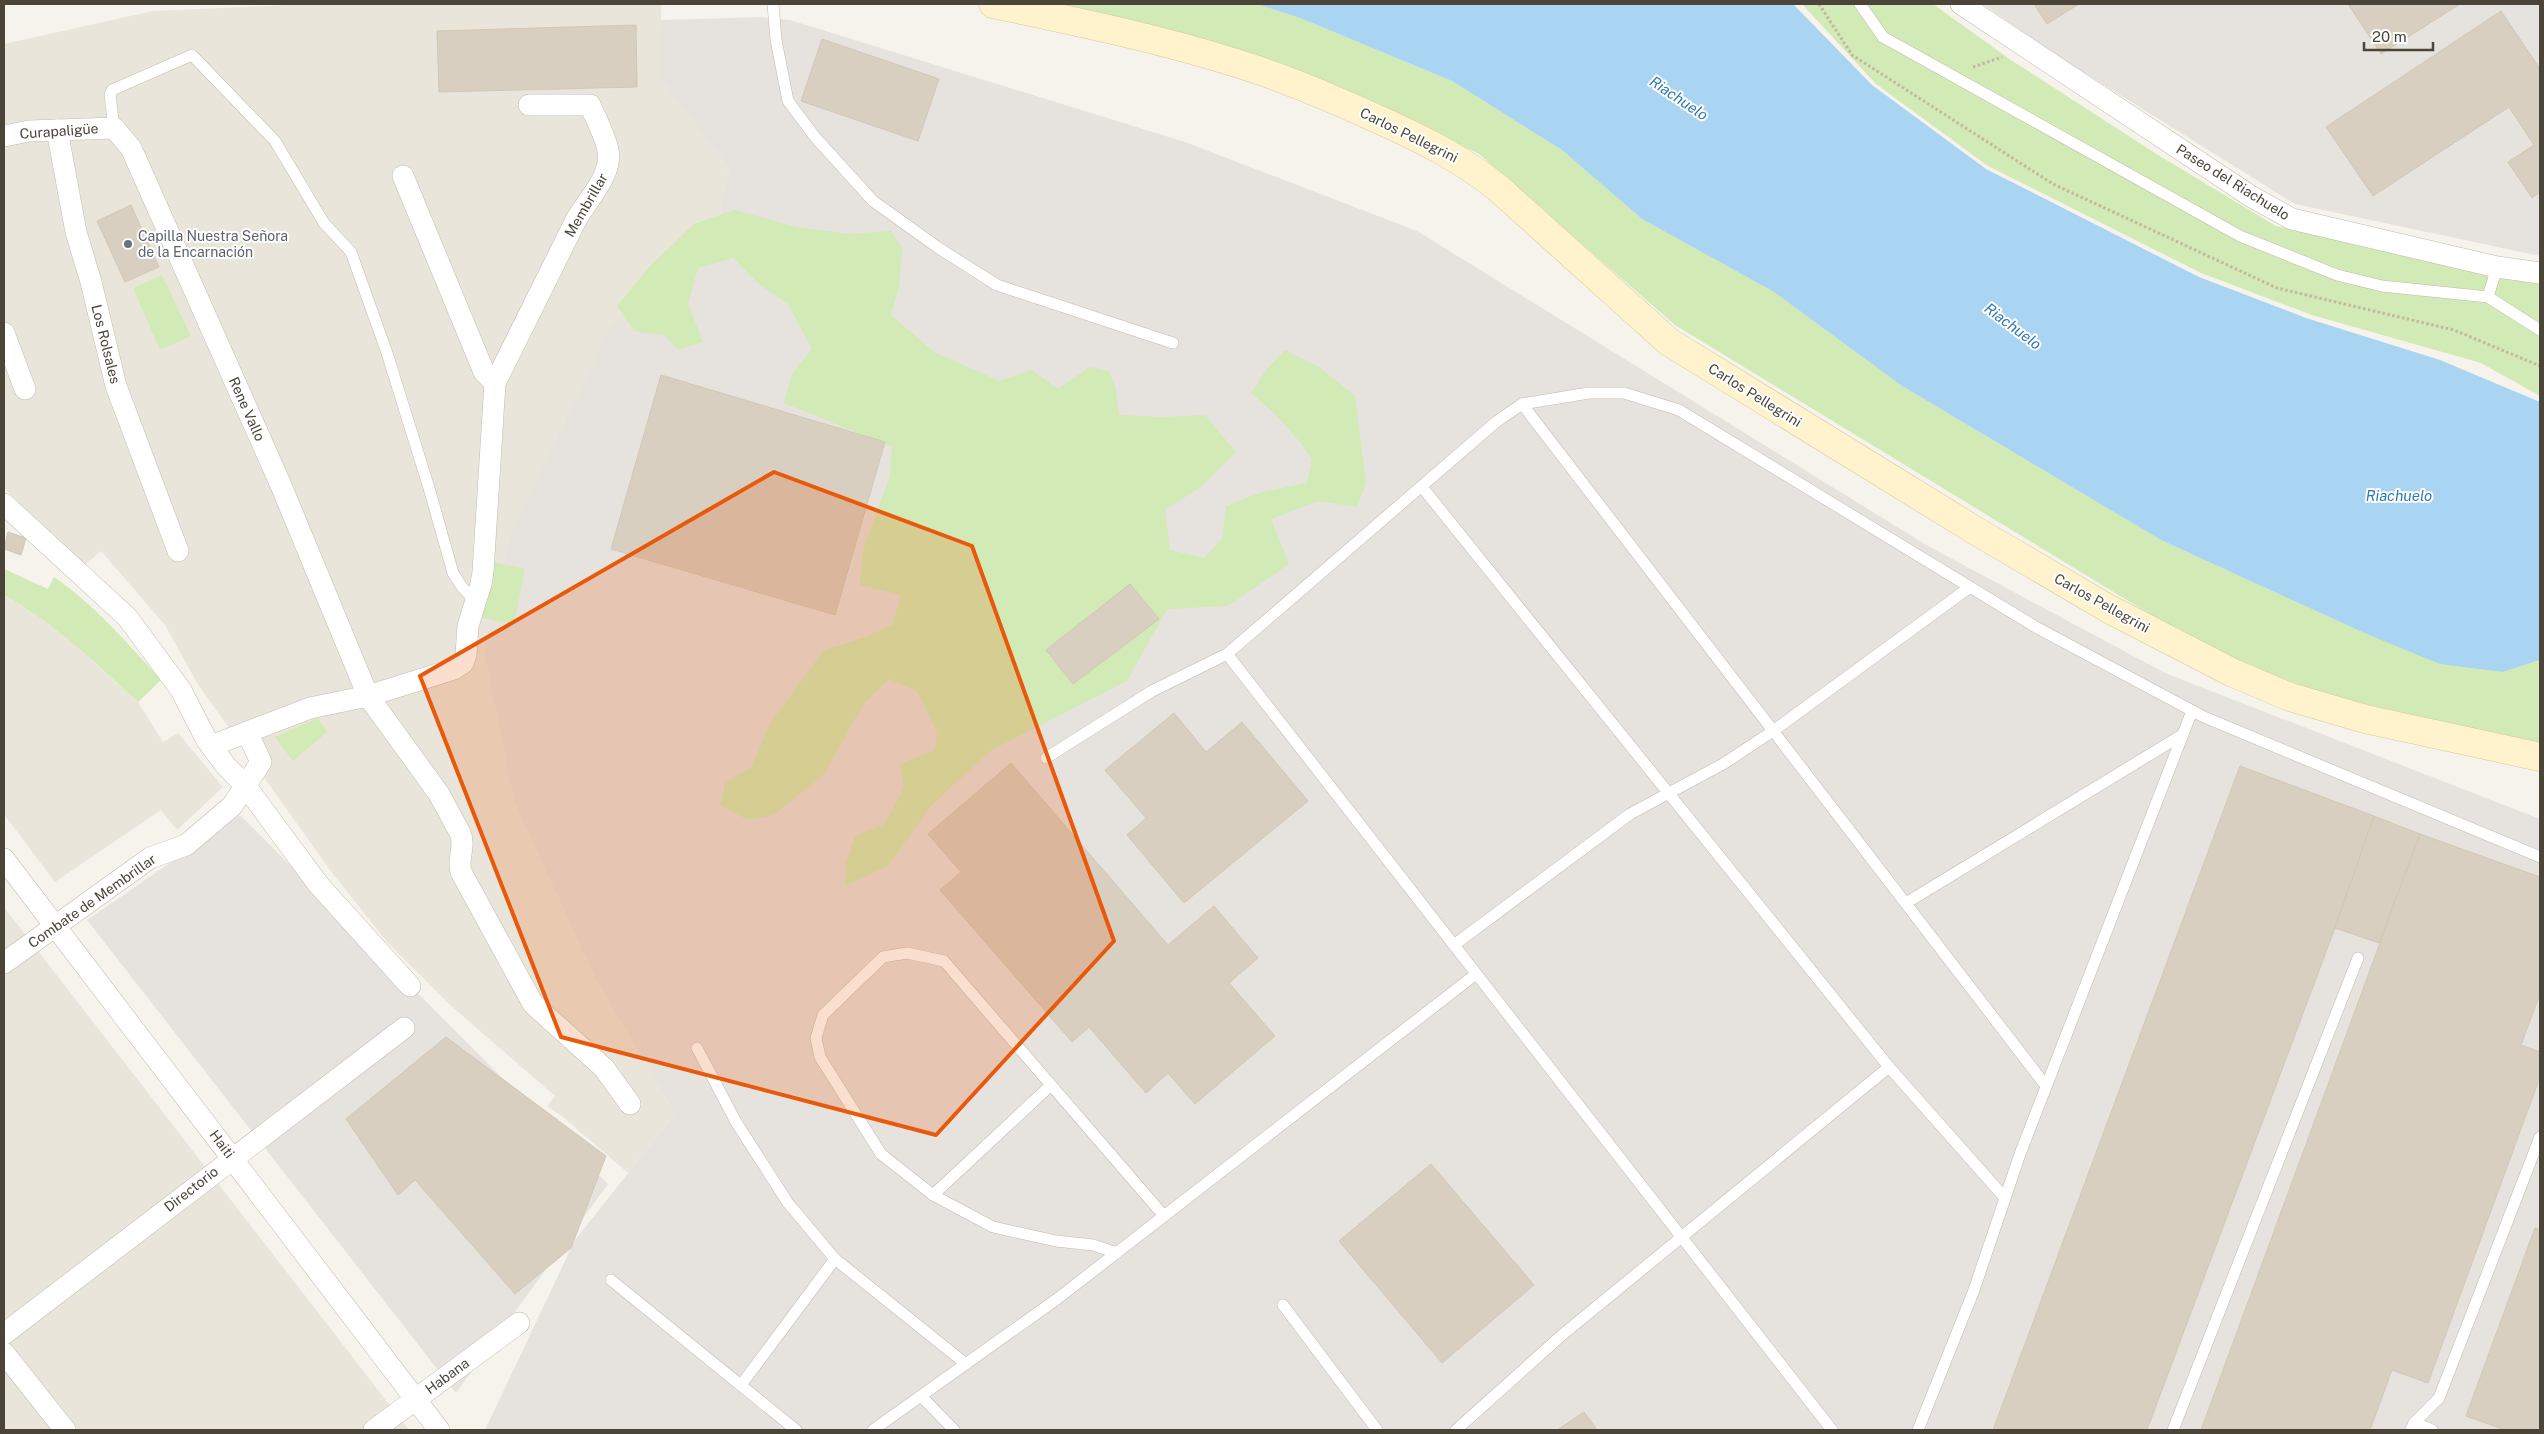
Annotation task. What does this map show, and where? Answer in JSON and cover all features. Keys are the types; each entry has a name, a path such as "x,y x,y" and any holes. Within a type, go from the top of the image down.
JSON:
{"street":[{"name":"Carlos Pellegrini","path":"993,4 1170,44 1236,63 1340,102 1440,148 1471,167 1498,188 1669,342 1976,531 2109,609 2233,673 2298,699 2365,719 2540,757"},
{"name":"Paseo del Riachuelo","path":"1961,4 2252,197 2292,219 2497,267 2540,273"},
{"name":"Membrillar","path":"495,383 576,220 588,199 601,183 609,161 608,149 590,105 530,105"},
{"name":"Curapaligüe","path":"4,136 29,131 114,128"},
{"name":"Rene Vallo","path":"114,128 131,148 280,483 368,696 438,794 463,839 458,863 461,872 533,1004 604,1068 630,1104"},
{"name":"Los Rolsales","path":"57,130 76,232 91,282 116,386 178,551"},
{"path":"211,746 310,708 368,696 454,668 463,663 466,655 468,626 481,584 484,556 495,383 484,372 403,176"},
{"path":"4,333 25,389"},
{"path":"4,504 127,617 181,690 211,746 226,766 245,785 318,884 410,986"},
{"name":"Combate de Membrillar","path":"4,963 150,858 186,845 224,814 261,762 247,732"},
{"name":"Haiti","path":"4,859 439,1430"},
{"name":"Directorio","path":"4,1334 232,1157 404,1028"},
{"name":"Habana","path":"374,1430 519,1323"},
{"path":"4,1353 65,1430"}],"lane":[{"path":"773,4 776,40 788,101 815,137 874,202 940,249 997,285 1173,343"},
{"path":"1860,4 1883,37 2249,239 2338,276 2382,286 2488,297 2540,330"},
{"path":"114,128 110,96 112,90 192,54 275,141 324,223 351,252 355,261 424,470 453,572 462,588 476,602"},
{"path":"2488,297 2497,267"},
{"path":"1046,758 1152,691 1227,654 1496,422 1522,404 1589,393 1624,393 1679,410 2034,626 2192,711 2540,856"},
{"path":"1522,404 2046,1086"},
{"path":"1422,487 1889,1067 2005,1198"},
{"path":"1454,945 1630,814 1723,764 1773,731 1970,587"},
{"path":"1227,654 1832,1430"},
{"path":"1918,1430 1974,1290 2046,1086 2192,711"},
{"path":"1906,903 2182,736"},
{"path":"1117,1253 1093,1246 1056,1241 993,1227 933,1195 881,1154 820,1057 816,1038 823,1015 883,957 907,953 944,961 1164,1216"},
{"path":"2173,1430 2358,958"},
{"path":"873,1430 1057,1299 1476,974"},
{"path":"697,1048 736,1122 788,1203 835,1259 966,1364"},
{"path":"1456,1430 1562,1335 1889,1067"},
{"path":"933,1195 1051,1085"},
{"path":"2412,1427 2439,1398 2540,1137"},
{"path":"741,1385 835,1259"},
{"path":"611,1280 796,1430"},
{"path":"1283,1305 1377,1430"},
{"path":"921,1396 954,1430"},
{"path":"2412,1427 2432,1430"}],"path":[{"path":"1819,4 1852,55 2053,184 2277,288 2454,330 2540,366"},
{"path":"1951,75 2026,48"}],"highlighted area":[{"path":"774,472 972,546 1114,941 936,1135 561,1037 420,676"}],"shaded area":[{"path":"313,4 661,4 661,77 729,168 716,234 484,652 514,802 597,982 675,1114 628,1173 563,1117 547,1106 555,1096 449,1004 387,942 330,870 197,683 165,625 101,551 85,565 4,488 4,44 153,11"},
{"path":"1983,4 2540,4 2540,256 2295,204 2053,53"},
{"path":"760,17 790,20 1185,142 1417,231 1928,546 2165,673 2540,819 2540,1430 485,1430 575,1240 675,1114 597,982 514,802 484,652 510,538 609,330 673,251 716,234 729,168 660,77 661,20"},
{"path":"5,596 32,611 68,639 138,702 163,742 178,733 223,787 177,830 161,810 55,882 4,814"},
{"path":"240,815 608,1184 456,1393 87,920"},
{"path":"4,907 409,1430 4,1430"}],"green space":[{"path":"1051,4 1257,4 1300,18 1452,81 1562,150 1642,219 1774,292 1902,386 2161,540 2362,632 2503,672 2540,660 2540,747 2329,695 2217,655 1675,325 1479,154 1306,74"},
{"path":"1802,4 1933,4 2011,60 2158,155 2276,226 2476,273 2540,284 2540,396 2481,363 2312,315 2201,273 1988,166 1876,84"},
{"path":"734,210 797,227 849,234 891,231 902,248 899,287 891,315 934,352 999,381 1032,370 1058,389 1090,367 1109,371 1116,389 1119,415 1162,417 1205,415 1236,452 1202,486 1165,510 1170,550 1204,558 1222,539 1226,506 1262,492 1307,483 1312,459 1284,424 1251,393 1266,370 1285,350 1319,367 1355,396 1366,483 1357,507 1319,501 1271,519 1289,564 1228,606 1167,609 1127,681 990,751 931,806 888,866 845,886 846,863 855,836 885,824 904,787 900,764 935,750 937,732 917,691 889,679 863,705 824,774 774,815 748,820 720,805 725,783 751,767 771,722 824,650 863,638 893,624 901,595 860,585 863,550 890,476 892,447 784,403 792,374 812,349 788,304 759,284 733,258 698,268 688,304 703,342 678,350 664,335 634,331 617,306 650,266 694,224"},
{"path":"162,275 191,336 160,350 133,288"},
{"path":"493,562 525,569 514,624 481,618"},
{"path":"4,569 48,589 54,577 97,612 161,680 138,702 57,631 23,606 4,595"},
{"path":"318,718 327,732 293,761 275,737"}],"water":[{"name":"Riachuelo","path":"1257,4 1793,4 1872,85 1986,169 2199,277 2306,318 2440,360 2540,402 2540,660 2503,672 2440,664 2362,632 2161,540 1902,386 1774,292 1642,219 1562,150 1452,81 1300,18"}],"building":[{"path":"2034,4 2079,4 2047,24"},
{"path":"2348,4 2460,4 2381,54"},
{"path":"2501,11 2540,69 2540,192 2532,198 2508,162 2534,145 2509,107 2373,196 2326,127"},
{"path":"636,25 637,87 439,92 437,31"},
{"path":"822,39 939,79 918,141 801,101"},
{"name":"Capilla Nuestra Señora de la Encarnación","path":"131,205 159,267 125,282 97,221"},
{"path":"661,375 885,442 835,615 611,549"},
{"path":"8,532 26,538 21,555 4,549"},
{"path":"1130,584 1159,619 1073,684 1046,650"},
{"path":"1174,713 1206,752 1242,722 1308,801 1184,903 1127,835 1146,818 1105,770"},
{"path":"1011,763 1168,945 1214,906 1258,958 1229,983 1275,1036 1195,1104 1168,1073 1146,1093 1089,1027 1072,1042 940,890 961,872 928,834"},
{"path":"2240,766 2374,816 2335,928 2147,1430 1993,1430"},
{"path":"2374,816 2420,834 2379,943 2335,928"},
{"path":"2420,834 2540,877 2540,994 2521,1045 2540,1052 2540,1077 2428,1383 2392,1370 2370,1430 2201,1430"},
{"path":"446,1037 606,1156 571,1248 515,1294 415,1180 398,1195 346,1119"},
{"path":"1431,1164 1534,1285 1442,1363 1339,1241"},
{"path":"2535,1228 2540,1230 2540,1430 2505,1430 2466,1416"},
{"path":"1584,1412 1597,1430 1557,1430"}],"place":[{"name":"Capilla Nuestra Señora de la Encarnación","path":"128,244"}]}
